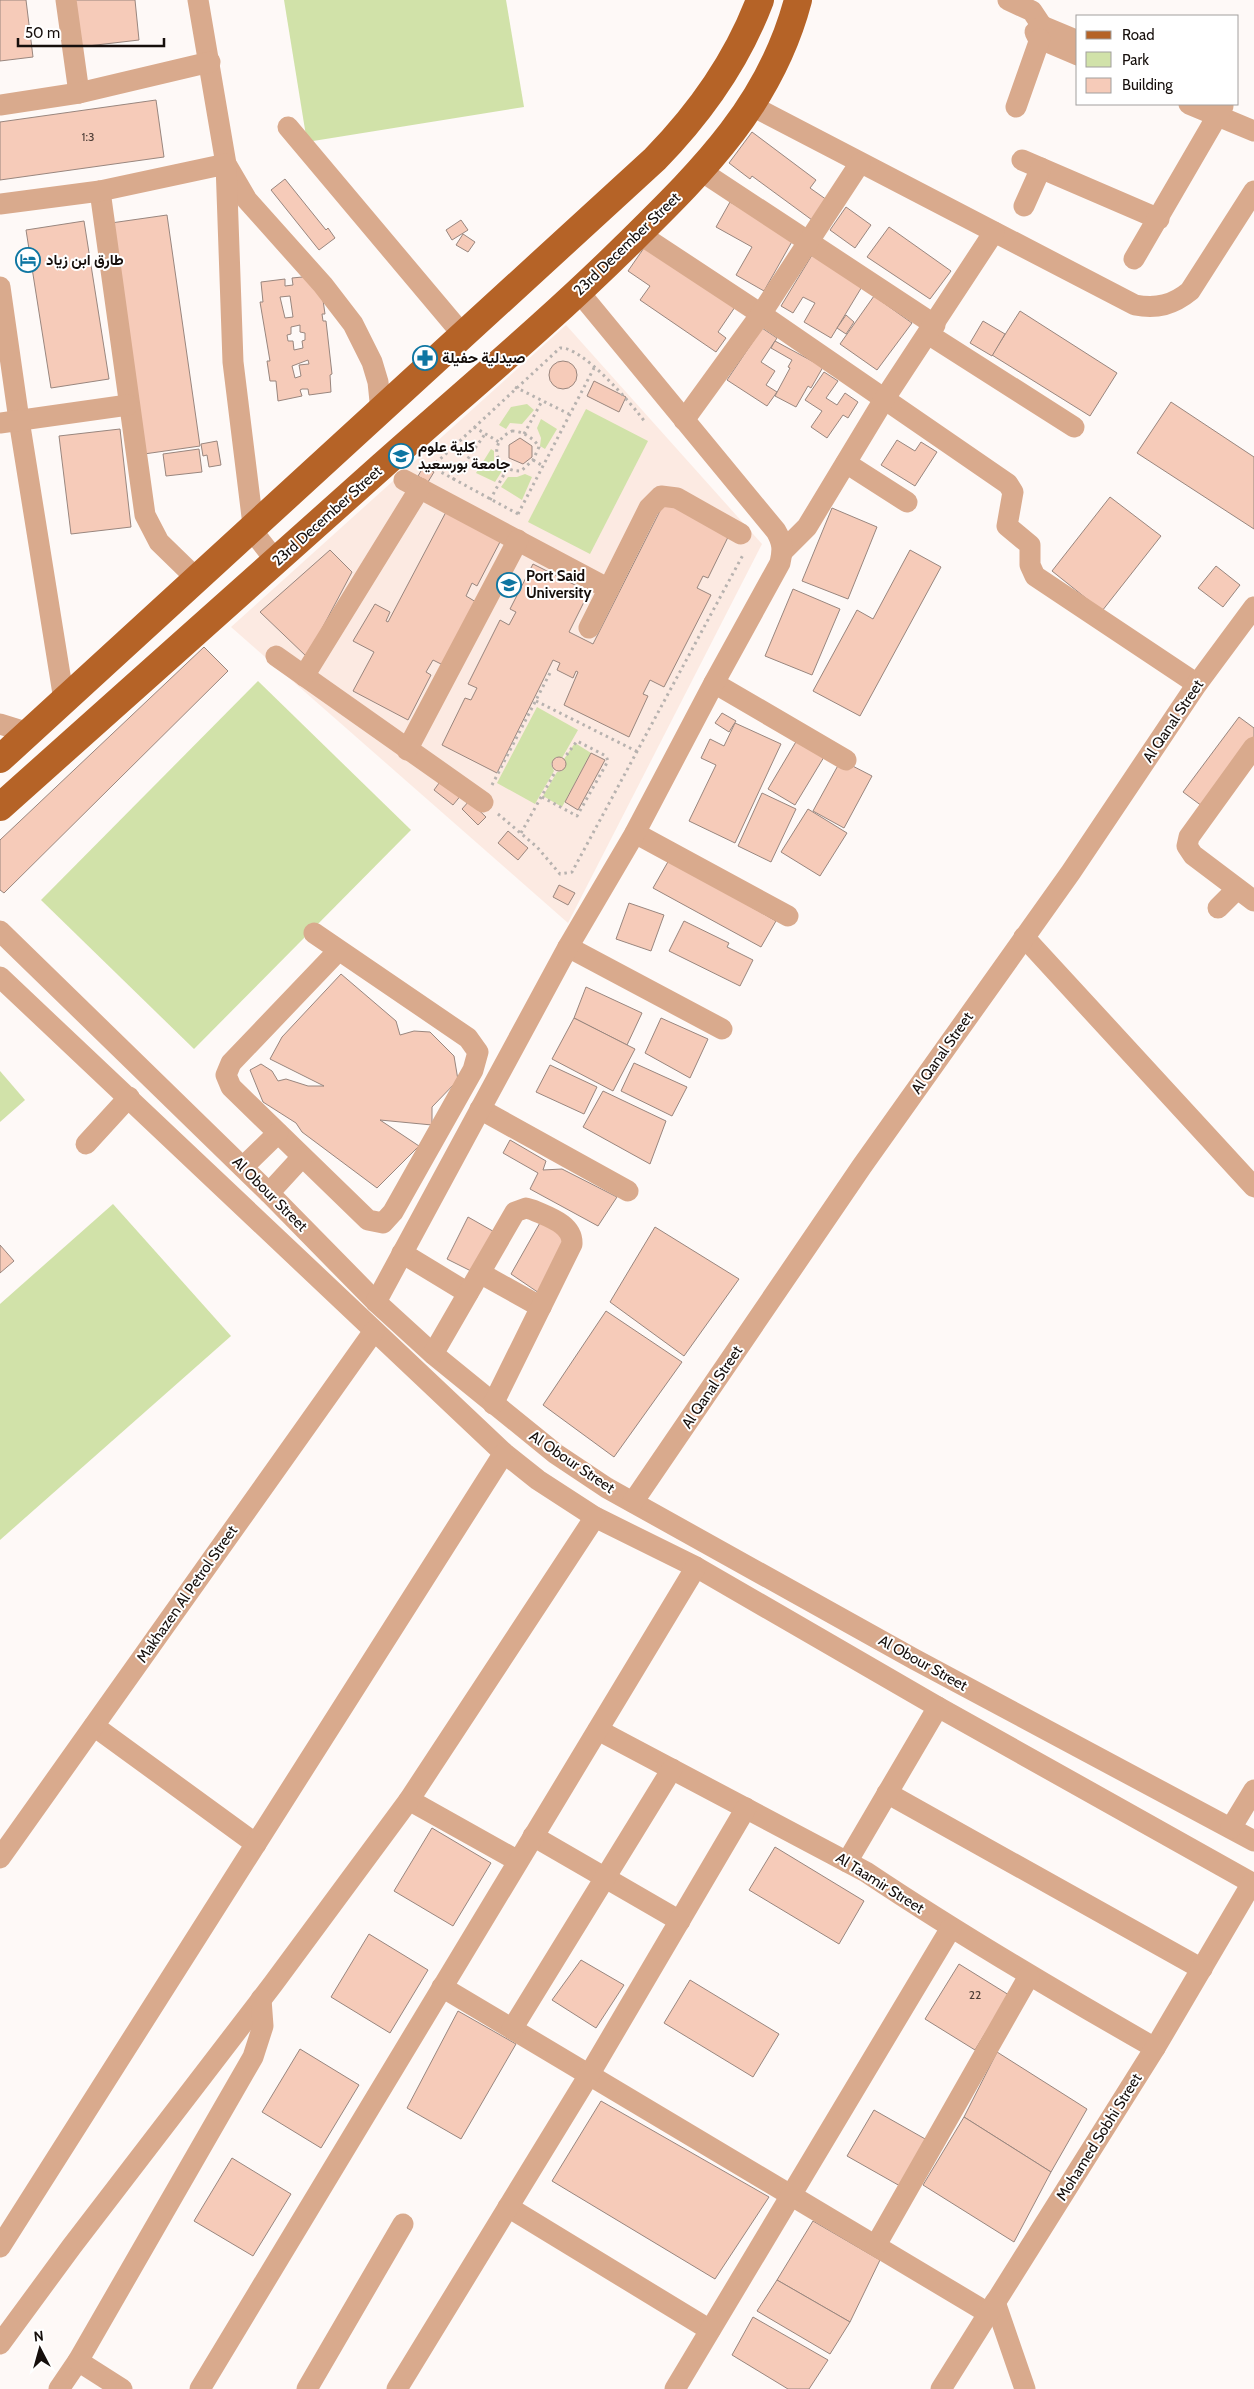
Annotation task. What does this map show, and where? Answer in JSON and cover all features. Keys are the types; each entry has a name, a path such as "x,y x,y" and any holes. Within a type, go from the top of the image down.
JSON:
{"main road":[{"path":"0,759 676,138 713,91 729,65 760,0"},
{"name":"23rd December Street","path":"0,807 276,561 402,478 579,292 701,171 732,135 752,106 770,74 785,40 798,0"}],"street":[{"path":"66,0 79,93"},
{"path":"198,0 226,164 232,362 254,527 257,540 276,561"},
{"path":"1008,0 1032,11 1041,32 1076,54"},
{"path":"1041,32 1076,41"},
{"path":"1016,107 1041,32"},
{"path":"0,105 79,93 210,62"},
{"path":"1197,105 1220,108 1254,118"},
{"path":"752,106 1135,305 1150,308 1165,306 1179,300 1190,291 1254,191"},
{"path":"1220,108 1254,131"},
{"path":"1134,259 1159,219 1220,108"},
{"path":"288,127 463,335"},
{"path":"684,420 761,314 810,242 860,163"},
{"path":"0,204 100,191 226,164"},
{"path":"226,164 247,200 323,285 353,324 372,362 378,382 381,411"},
{"path":"1024,206 1031,164 1159,219"},
{"path":"701,171 810,242 931,330 1074,427"},
{"path":"100,191 128,405 145,515 159,542 197,579"},
{"path":"783,551 807,527 885,398 994,232"},
{"path":"638,234 761,314 1008,484 1013,492 1007,526 1030,545 1030,565 1034,576 1197,684"},
{"path":"0,287 10,422 64,700"},
{"path":"376,1302 568,947 635,833 780,563 783,551 782,540 776,532 579,292"},
{"path":"10,422 128,405"},
{"path":"846,463 907,502"},
{"path":"304,676 402,478 609,589"},
{"path":"589,628 649,508 661,496 677,498 741,534"},
{"path":"407,750 512,537"},
{"name":"Al Qanal Street","path":"633,1502 862,1166 1071,872 1197,684 1254,607"},
{"path":"276,656 483,802"},
{"path":"714,683 846,760"},
{"path":"0,724 29,733"},
{"path":"1218,908 1246,895 1193,855 1189,851 1187,842 1254,747"},
{"path":"635,833 788,916"},
{"name":"Al Obour Street","path":"0,931 243,1167 376,1302 433,1354 556,1454 633,1502 914,1659 1254,1841"},
{"path":"314,933 339,950 468,1038 478,1052 478,1061 393,1212 383,1223 368,1220 227,1081 227,1068 339,950"},
{"path":"1024,936 1254,1188"},
{"path":"568,947 722,1029"},
{"name":"Al Obour Street","path":"0,977 504,1453 538,1480 595,1517 696,1567 938,1707 1253,1883"},
{"path":"86,1144 129,1097"},
{"path":"480,1109 628,1191"},
{"path":"177,1143 198,1123"},
{"path":"243,1167 278,1133"},
{"path":"269,1193 302,1157"},
{"path":"433,1354 515,1212 526,1208 563,1225 571,1233 572,1244 493,1404"},
{"path":"402,1253 468,1293"},
{"path":"480,1272 541,1307"},
{"name":"Makhazen Al Petrol Street","path":"0,1858 374,1331"},
{"path":"0,2247 504,1453"},
{"path":"0,2344 409,1800 595,1517"},
{"path":"200,2389 696,1567"},
{"path":"900,1685 910,1679 914,1672 914,1659"},
{"path":"969,1723 966,1712 968,1706 973,1700 984,1696"},
{"path":"847,1862 938,1707"},
{"path":"94,1726 256,1844"},
{"name":"Al Taamir Street","path":"598,1730 847,1862 1029,1976 1155,2048"},
{"path":"512,2030 672,1769"},
{"path":"1231,1828 1254,1790"},
{"path":"887,1793 1202,1969"},
{"path":"409,1800 518,1861"},
{"path":"397,2389 589,2075 746,1808"},
{"path":"534,1836 680,1921"},
{"name":"Mohamed Sobhi Street","path":"941,2389 1155,2048 1253,1883"},
{"path":"675,2389 951,1928"},
{"path":"876,2245 1029,1976"},
{"path":"442,1988 876,2245 992,2307 1025,2389"},
{"path":"59,2389 78,2361 253,2057 263,2026 261,1999"},
{"path":"508,2207 710,2330"},
{"path":"307,2389 403,2224"},
{"path":"78,2361 122,2389"}],"path":[{"path":"518,514 438,470 437,462 515,387 560,348 570,349 594,368 626,396 645,422"},
{"path":"512,537 518,514 594,368"},
{"path":"515,387 569,414"},
{"path":"524,434 542,401"},
{"path":"474,427 499,442"},
{"path":"512,432 524,434 535,441 538,447 533,460 521,471 508,467 497,458 496,450 499,442 512,432"},
{"path":"448,487 485,434"},
{"path":"533,460 543,466"},
{"path":"479,520 508,467"},
{"path":"550,673 483,802 544,854 554,870 560,874 572,872 744,553 745,540 741,534"},
{"path":"536,701 638,752"},
{"path":"542,797 577,816 608,761 606,756 577,741 565,757"},
{"path":"521,833 554,774"}],"shaded area":[{"name":"Port Said University","path":"566,325 762,544 568,923 231,627"}],"green space":[{"path":"284,0 506,0 524,107 307,142"},
{"path":"527,404 534,410 522,424 510,423 506,429 499,425 511,407"},
{"path":"586,409 648,441 590,554 528,522"},
{"path":"541,419 557,429 545,449 540,446 541,438 537,428"},
{"path":"491,449 494,451 494,470 502,471 495,482 476,473"},
{"path":"525,474 532,477 522,500 501,487 508,477 517,477"},
{"path":"258,681 411,830 194,1049 41,900"},
{"path":"537,707 578,730 562,758 556,757 551,764 554,771 535,804 497,783"},
{"path":"575,743 591,753 562,807 543,796 557,772 562,771 566,764 564,759"},
{"path":"0,1071 25,1100 0,1122"},
{"path":"113,1204 231,1336 0,1540 0,1304"}],"building":[{"path":"0,0 26,0 33,57 0,61"},
{"path":"73,0 135,0 139,40 79,47"},
{"path":"156,100 164,157 0,180 0,122"},
{"path":"752,132 816,180 810,188 827,200 812,220 752,176 750,179 729,163"},
{"path":"285,179 326,230 328,228 335,238 319,250 271,190"},
{"path":"730,202 794,238 764,291 736,275 752,247 716,227"},
{"path":"846,207 871,225 855,248 830,230"},
{"path":"167,215 200,446 144,454 111,223"},
{"path":"461,220 468,230 452,240 446,230"},
{"path":"84,221 109,379 51,388 26,230"},
{"path":"889,227 951,271 930,299 867,257"},
{"path":"463,234 475,242 468,252 456,245"},
{"path":"646,245 735,307 718,332 726,338 716,352 640,300 650,286 628,271"},
{"path":"812,255 863,285 831,338 804,322 815,303 803,297 793,313 781,306"},
{"path":"313,276 322,293 325,314 322,314 323,321 326,321 332,374 330,375 331,392 309,395 308,389 302,389 300,390 302,396 278,401 276,381 270,381 267,361 270,361 260,302 263,302 261,282 285,279 285,286 293,285 292,278","holes":["290,296 293,317 285,318 280,297","300,325 300,332 305,333 305,340 302,341 303,348 294,350 293,341 288,341 287,335 291,334 291,327","308,360 309,364 299,365 301,376 295,378 292,366"]},
{"path":"874,296 912,323 877,370 840,344"},
{"path":"1020,311 1117,373 1090,416 992,355"},
{"path":"846,315 854,322 846,334 837,328"},
{"path":"983,321 1005,334 992,356 970,343"},
{"path":"762,328 777,338 761,362 775,371 766,385 777,392 767,406 727,380"},
{"path":"775,341 823,367 811,388 808,386 796,407 775,396 790,368 788,367 792,360 771,348"},
{"path":"563,361 573,365 577,375 573,385 563,389 553,385 549,375 553,365"},
{"path":"824,372 838,381 826,398 837,405 845,393 858,402 848,418 843,415 827,438 811,427 822,411 805,400"},
{"path":"594,381 626,397 619,412 587,396"},
{"path":"1171,402 1254,457 1254,529 1137,453"},
{"path":"120,429 131,527 71,534 59,436"},
{"path":"520,438 532,446 532,457 523,464 509,458 509,445"},
{"path":"897,440 915,451 921,442 937,452 915,486 881,465"},
{"path":"217,441 221,465 209,467 207,455 203,456 201,444"},
{"path":"199,449 202,472 166,476 163,454"},
{"path":"424,466 434,472 428,482 418,476"},
{"path":"1110,497 1161,536 1102,611 1052,571"},
{"path":"665,501 730,533 708,578 703,576 697,588 711,595 664,687 650,680 643,694 648,696 629,737 564,705 578,672 576,671 573,678 557,670 560,663 553,660 497,773 442,745 465,698 471,700 477,688 468,684 500,620 509,625 516,612 510,609 533,564 589,592 569,632 593,644"},
{"path":"832,508 877,527 848,599 802,581"},
{"path":"446,512 501,540 477,586 472,583 466,596 476,602 443,665 433,660 426,672 431,675 408,720 353,691 374,652 353,641 375,604 390,612 386,621 388,622"},
{"path":"330,550 352,572 307,657 260,612"},
{"path":"910,550 941,567 860,716 813,691 857,610 873,619"},
{"path":"1216,566 1240,585 1223,607 1198,588"},
{"path":"793,589 840,609 812,675 765,656"},
{"path":"204,647 228,671 4,893 0,890 0,840"},
{"path":"722,713 736,721 729,732 715,723"},
{"path":"1239,717 1254,728 1254,744 1206,809 1183,792"},
{"path":"735,723 781,744 735,843 689,821 716,765 701,758 710,739 724,746"},
{"path":"797,740 824,757 795,805 768,789"},
{"path":"591,753 605,760 578,810 565,802"},
{"path":"556,757 562,757 566,764 562,771 556,771 552,767 552,761"},
{"path":"841,760 872,776 844,828 813,811"},
{"path":"442,779 462,794 453,805 434,790"},
{"path":"762,793 796,809 771,862 738,846"},
{"path":"469,801 486,817 478,825 462,809"},
{"path":"808,809 847,833 820,876 781,852"},
{"path":"508,831 528,848 518,860 498,843"},
{"path":"669,860 776,921 761,947 653,888"},
{"path":"559,885 575,893 568,905 553,897"},
{"path":"629,903 664,915 651,951 616,939"},
{"path":"684,921 729,943 727,947 753,960 740,986 669,951"},
{"path":"341,974 396,1021 400,1035 414,1031 430,1032 454,1056 458,1080 432,1107 432,1125 380,1120 419,1146 377,1188 302,1132 296,1123 263,1102 250,1070 261,1064 272,1071 278,1081 286,1079 308,1086 324,1086 270,1059 282,1037"},
{"path":"586,987 642,1013 627,1045 574,1018"},
{"path":"574,1018 635,1049 613,1091 552,1059"},
{"path":"661,1018 708,1039 690,1078 645,1053"},
{"path":"634,1063 687,1087 672,1116 621,1091"},
{"path":"550,1065 597,1087 584,1114 536,1092"},
{"path":"603,1091 666,1121 650,1164 583,1127"},
{"path":"510,1140 546,1161 543,1170 562,1169 617,1197 598,1226 530,1189 538,1173 503,1153"},
{"path":"468,1217 498,1234 475,1273 447,1259"},
{"path":"541,1221 568,1235 542,1295 511,1274"},
{"path":"655,1227 739,1279 684,1356 610,1302"},
{"path":"0,1245 14,1261 0,1273"},
{"path":"606,1311 682,1362 614,1457 543,1405"},
{"path":"432,1828 491,1863 453,1926 394,1891"},
{"path":"775,1847 864,1901 839,1944 749,1890"},
{"path":"369,1934 428,1970 390,2033 331,1997"},
{"path":"581,1960 624,1985 596,2028 552,2000"},
{"path":"959,1964 1009,1995 975,2050 925,2019"},
{"path":"690,1980 779,2034 753,2077 664,2023"},
{"path":"458,2011 516,2044 461,2139 407,2108"},
{"path":"300,2049 359,2085 321,2148 262,2112"},
{"path":"997,2052 1087,2109 1051,2172 964,2117"},
{"path":"601,2101 769,2197 715,2279 552,2181"},
{"path":"874,2110 927,2140 900,2186 847,2156"},
{"path":"964,2117 1051,2172 1014,2242 923,2185"},
{"path":"232,2158 291,2194 253,2256 194,2221"},
{"path":"813,2221 880,2260 850,2322 777,2280"},
{"path":"777,2280 850,2322 830,2354 757,2311"},
{"path":"753,2317 828,2360 809,2389 788,2389 732,2355"}],"place":[{"name":"طارق ابن زياد","path":"28,260"},
{"name":"صيدلية حفيلة","path":"425,358"},
{"name":"كلية علوم جامعة بورسعيد","path":"401,456"},
{"name":"Port Said University","path":"509,585"}]}
